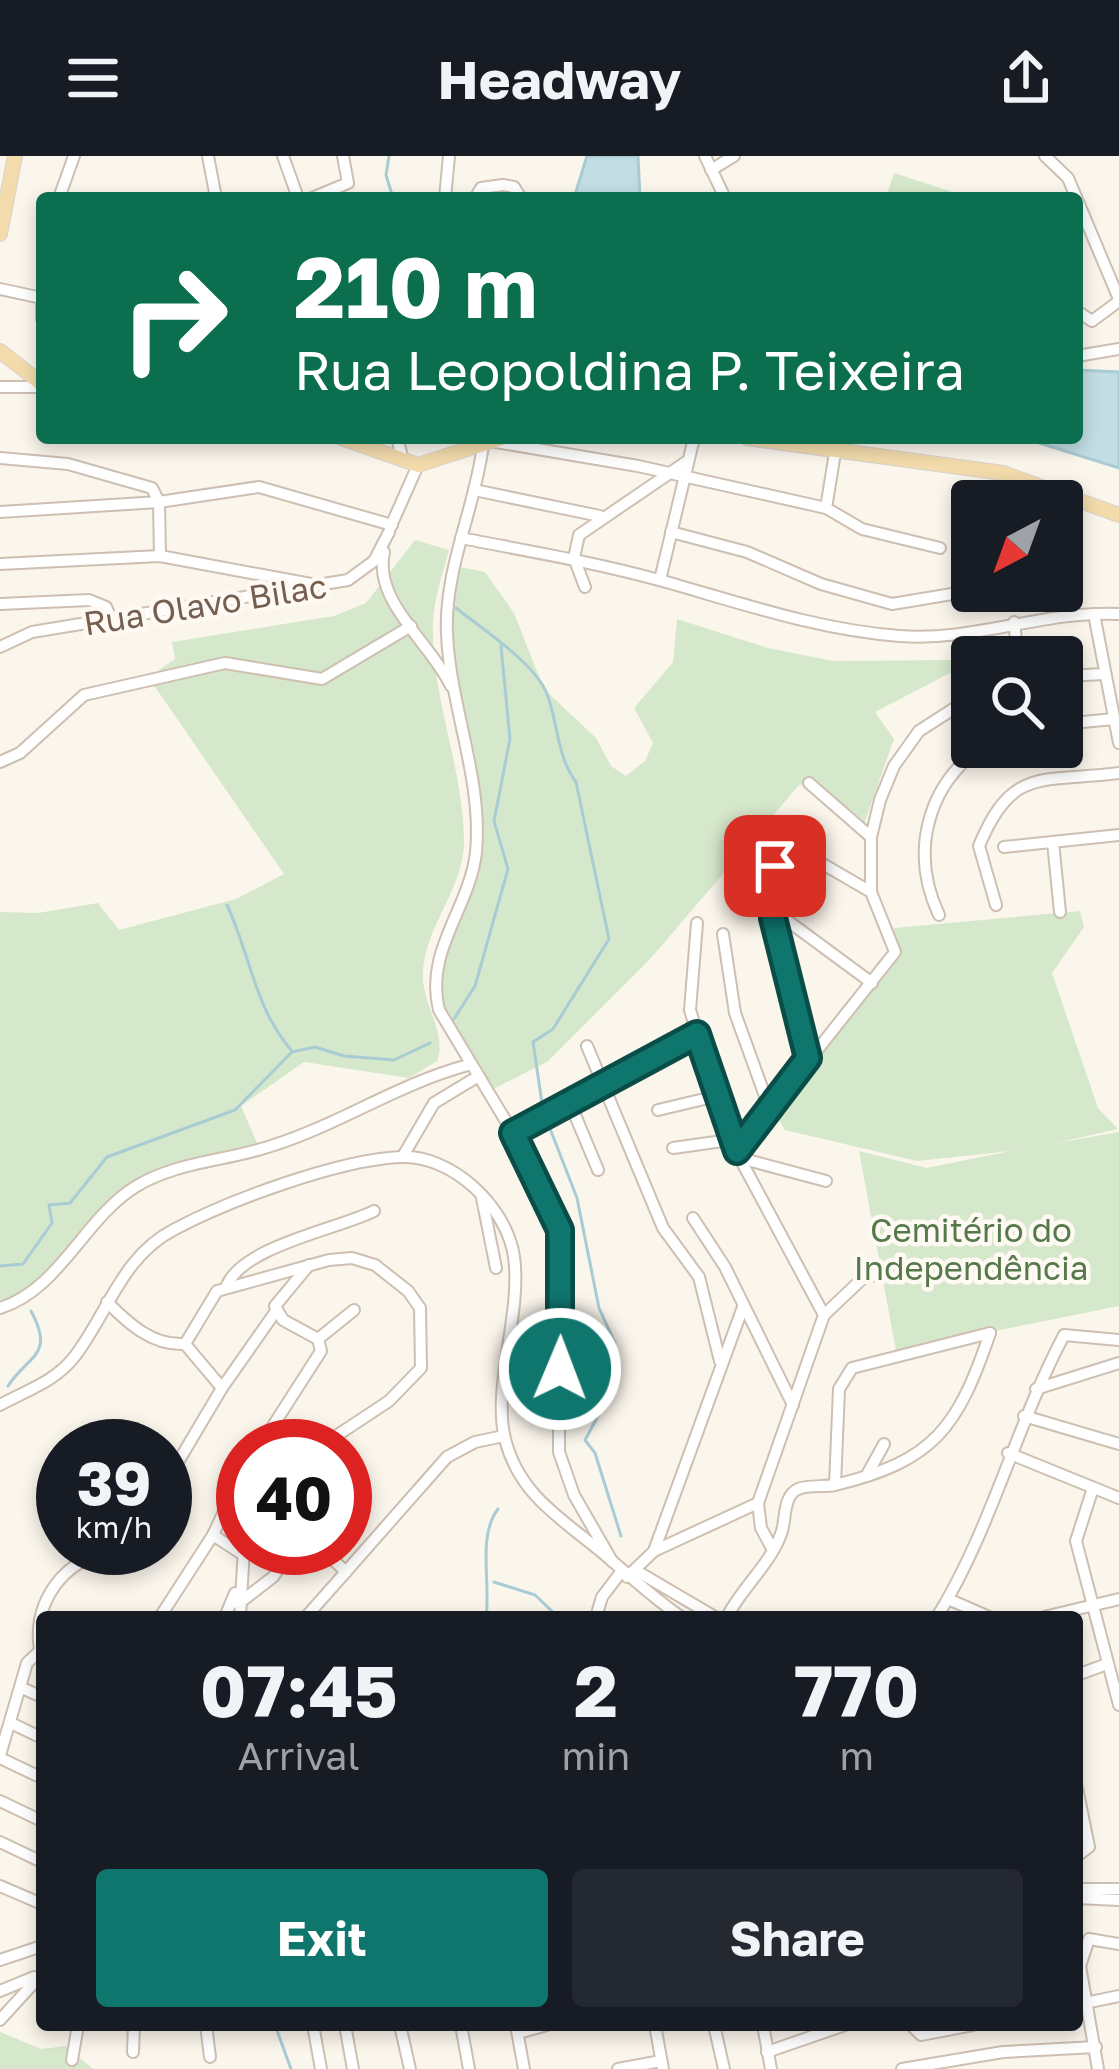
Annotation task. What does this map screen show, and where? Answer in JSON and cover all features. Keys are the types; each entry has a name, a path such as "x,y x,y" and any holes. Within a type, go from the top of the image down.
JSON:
{"main road":[{"path":"0,234 4,184 15,156"},
{"path":"0,351 36,380"},
{"path":"357,444 410,463 478,444"},
{"path":"783,444 1004,473 1119,515"}],"street":[{"path":"61,192 74,156"},
{"path":"208,156 215,192"},
{"path":"283,156 296,192"},
{"path":"326,192 348,183 343,156"},
{"path":"446,192 449,156"},
{"path":"705,156 722,192"},
{"path":"711,170 734,156"},
{"path":"1046,156 1068,178 1074,192"},
{"path":"1083,214 1119,300 1092,320 1083,315"},
{"path":"0,290 36,299"},
{"path":"1083,355 1119,350"},
{"path":"0,387 36,385"},
{"path":"400,444 410,463"},
{"path":"488,444 461,538 447,633 477,847 469,882 443,943 434,992 469,1065 513,1133 560,1230 559,1452 574,1495 624,1570 703,1611"},
{"path":"506,444 826,508 862,529 940,548"},
{"path":"660,580 692,444"},
{"path":"826,508 836,453"},
{"path":"0,458 82,467 152,488 159,502 160,556"},
{"path":"586,587 574,558 579,535 600,516 686,462"},
{"name":"Rua Olavo Bilac","path":"410,463 382,581 434,652 458,703"},
{"path":"0,512 159,502 273,488 391,528"},
{"path":"474,490 600,516"},
{"name":"Rua Olavo Bilac","path":"0,647 32,632 348,580 365,571 391,528"},
{"path":"671,532 747,552 821,584 892,604 951,594"},
{"path":"461,538 574,558 752,609 883,634 924,637 1014,622 1119,614"},
{"path":"0,564 160,556 316,585"},
{"path":"0,604 89,600 106,607 112,620"},
{"path":"1094,614 1119,743"},
{"path":"1014,622 1016,636"},
{"path":"0,762 20,753 84,695 225,663 322,680 411,626"},
{"path":"1083,675 1105,674"},
{"path":"736,1149 895,952 871,892 871,837 880,800 907,746 935,717 951,708"},
{"path":"1083,722 1114,719"},
{"path":"939,915 927,890 922,850 929,816 948,776 957,768"},
{"path":"996,905 979,846 1006,795 1032,779 1119,773"},
{"path":"808,783 871,837"},
{"path":"1004,847 1119,835"},
{"path":"1053,842 1060,912"},
{"path":"808,1058 772,910 775,866 784,853 797,849 871,892"},
{"path":"772,910 872,982"},
{"path":"697,923 689,996 716,1096 757,1198 793,1251 824,1315"},
{"path":"723,934 731,998 770,1107"},
{"path":"513,1133 697,1034"},
{"path":"586,1046 663,1228 698,1277 720,1360"},
{"path":"2,1310 31,1293 117,1200 139,1184 195,1164 270,1147 406,1084 469,1065"},
{"path":"403,1156 434,1103 477,1077"},
{"path":"658,1110 716,1096"},
{"path":"570,1103 598,1170"},
{"path":"674,1148 736,1149 826,1181"},
{"path":"1,1403 57,1375 76,1355 137,1255 171,1230 248,1197 403,1156 443,1166 482,1195 499,1217 514,1258 504,1436 522,1479 541,1504 674,1611"},
{"path":"482,1195 496,1268"},
{"path":"185,1344 210,1299 234,1272 286,1244 374,1211"},
{"path":"693,1218 793,1405"},
{"path":"227,1285 352,1258 375,1265 408,1291 420,1308 421,1368 409,1384 359,1419"},
{"path":"192,1439 276,1311 276,1302 310,1264"},
{"path":"773,1550 761,1528 758,1503 824,1315 862,1279 878,1274"},
{"path":"107,1302 132,1327 173,1345 185,1344"},
{"path":"654,1551 743,1307"},
{"path":"279,1419 315,1367 318,1340 354,1310"},
{"path":"276,1311 318,1340"},
{"path":"731,1611 773,1550 788,1498 798,1490 835,1485 868,1473 935,1443 975,1378 990,1333 863,1362 846,1374 839,1389 835,1485"},
{"path":"941,1611 967,1570 1008,1453 1067,1333 1119,1340"},
{"path":"185,1344 222,1388"},
{"path":"1036,1389 1119,1363"},
{"path":"1024,1416 1119,1444"},
{"path":"372,1542 447,1457 475,1442 504,1436"},
{"path":"868,1473 884,1444"},
{"path":"1008,1453 1119,1498"},
{"path":"1093,1488 1076,1541 1113,1667 1119,1705"},
{"path":"598,1611 602,1597 624,1570 758,1503"},
{"path":"164,1611 216,1529"},
{"path":"42,1611 53,1587 70,1575"},
{"path":"239,1575 239,1611"},
{"path":"239,1611 273,1575"},
{"path":"311,1611 343,1575"},
{"path":"227,1611 238,1585"},
{"path":"948,1599 975,1611"},
{"path":"1068,1611 1119,1599"},
{"path":"36,1656 27,1663 0,1757 36,1775"},
{"path":"1083,1674 1113,1667"},
{"path":"22,1688 36,1694"},
{"path":"13,1724 36,1735"},
{"path":"0,1802 36,1818"},
{"path":"0,1842 36,1859"},
{"path":"0,1886 36,1901"},
{"path":"1083,1892 1119,1889"},
{"path":"1083,1895 1119,1900"},
{"path":"1083,1951 1094,1938 1119,1944"},
{"path":"0,1960 36,1948"},
{"path":"0,1991 36,1976"},
{"path":"0,2020 36,1981"},
{"path":"1098,2069 1086,2008 1119,1996"},
{"path":"72,2060 77,2031"},
{"path":"133,2052 134,2031"},
{"path":"207,2031 210,2057"},
{"path":"315,2031 321,2069"},
{"path":"346,2031 353,2069"},
{"path":"401,2031 410,2069"},
{"path":"462,2031 470,2069"},
{"path":"517,2031 524,2069"},
{"path":"618,2069 662,2065 657,2031"},
{"path":"715,2031 724,2069"},
{"path":"764,2031 771,2069"},
{"path":"767,2052 828,2031"},
{"path":"902,2069 1003,2052 1096,2047"}],"green space":[{"path":"894,173 953,192 888,192"},
{"path":"415,540 449,550 435,604 433,649 463,814 462,860 430,939 423,973 439,1040 437,1061 409,1078 304,1062 241,1106 258,1145 146,1177 38,1280 0,1305 0,912 38,913 98,903 119,930 236,899 284,874 153,684 159,670 175,659 172,642 334,616 366,603"},
{"path":"460,567 485,572 514,613 544,689 596,738 611,766 626,776 645,761 653,743 634,708 673,662 677,619 768,648 833,661 951,660 951,673 875,712 894,739 862,830 800,784 651,958 547,1062 487,1092 444,1017 436,984 478,847 448,613"},
{"name":"Cemitério do Independência","path":"1080,911 1084,927 1052,973 1098,1108 1118,1129 1056,1143 1119,1132 1119,1306 896,1351 859,1151 927,1168 1010,1151 917,1161 785,1130 773,1109 897,958 894,928"},
{"path":"0,2032 41,2049 66,2046 93,2069 0,2069"}],"water":[{"path":"587,156 638,156 640,192 576,192"},
{"path":"1083,370 1119,372 1119,468 1043,444 1083,444"}],"waterway":[{"path":"389,156 386,175 391,192"},
{"path":"456,608 520,659 547,694 561,751 576,782 609,939 553,1029 533,1042 543,1110"},
{"path":"454,1019 475,986 508,869 494,821 510,739 501,646"},
{"path":"227,905 261,998 291,1050"},
{"path":"0,1266 23,1264 52,1223 49,1205 70,1203 107,1157 235,1110 292,1052 315,1047 344,1056 394,1060 430,1043"},
{"path":"549,1126 577,1198 599,1308 615,1343 611,1392 585,1440 595,1453 621,1536"},
{"path":"8,1386 40,1346 31,1311"},
{"path":"486,1611 486,1546 498,1509"},
{"path":"494,1582 535,1595 552,1611"},
{"path":"277,2031 291,2069"}],"route":[{"path":"560,1369 560,1230 513,1133 697,1034 737,1151 808,1058 773,918 775,866"}]}
